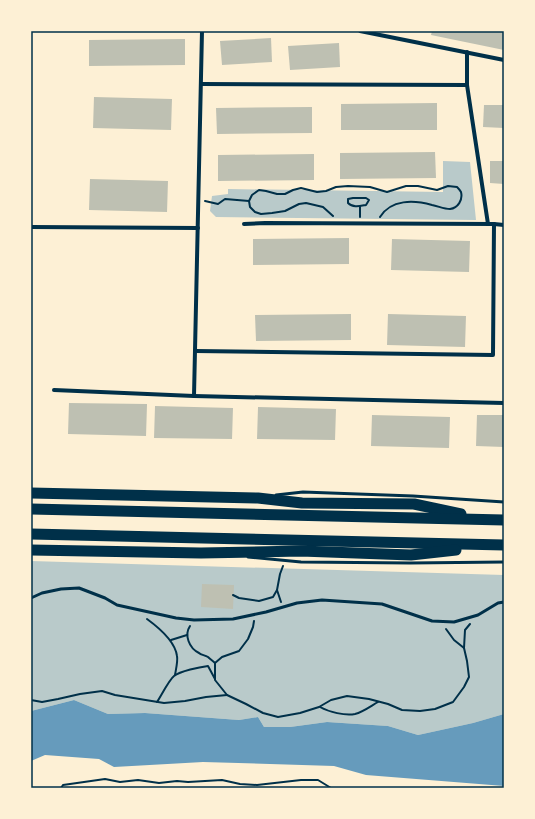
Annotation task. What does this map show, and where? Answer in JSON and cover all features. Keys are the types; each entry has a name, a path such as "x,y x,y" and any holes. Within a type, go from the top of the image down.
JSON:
{"highway":[{"path":"31,493 258,498 302,503 414,504 489,520"},
{"path":"31,510 504,520"},
{"path":"31,534 502,545"},
{"path":"31,550 201,553 301,551 411,554 502,545"}],"street":[{"path":"194,396 202,31"},
{"path":"360,31 504,60"},
{"path":"467,52 467,85 488,224"},
{"path":"201,84 467,85"},
{"path":"244,224 361,223 504,225"},
{"path":"195,351 493,355 494,224"},
{"path":"31,227 198,228"},
{"path":"54,390 194,396 504,403"}],"lane":[{"path":"258,498 303,492 413,496 504,502"},
{"path":"201,553 239,556"},
{"path":"247,557 301,562 410,564 504,562"},
{"path":"31,598 42,593 61,589 79,588 105,598 117,605 176,618 194,620 233,619 255,615 297,602 322,600 382,604 432,621 454,622 478,615 498,603 504,602"}],"path":[{"path":"337,223 334,217 323,207 306,203 299,204 285,211 261,214 255,212 250,207 250,200 252,195 259,190 277,194 285,194 301,188 317,192 326,192 336,188 348,186 370,187 387,192 406,186 418,186 437,190 448,186 458,187 461,193 461,200 458,206 451,209 413,201 391,206 383,212 379,224"},
{"path":"198,198 218,204 226,199 250,200"},
{"path":"366,198 369,200 366,205 360,206 350,205 348,203 348,199 366,198"},
{"path":"360,206 361,223"},
{"path":"233,595 239,598 259,601 273,597 277,590 280,574 285,560"},
{"path":"277,590 283,607"},
{"path":"130,608 153,623 171,640 178,656 175,675 157,702"},
{"path":"215,680 215,664 222,657 239,650 248,639 253,627 255,615"},
{"path":"175,675 196,668 208,666 215,680 227,695 263,713 278,717 300,713 319,707 330,700 347,696 369,699 388,704 402,710 420,711 436,708 452,702 464,687 469,677 464,648 466,630 478,615"},
{"path":"194,620 188,629 187,635 190,645 198,653 208,657 215,664"},
{"path":"437,621 444,627 454,640 464,648"},
{"path":"171,640 187,635"},
{"path":"31,700 42,702 102,691 115,695 164,703 227,695"},
{"path":"319,707 328,712 354,714 378,702"},
{"path":"61,788 63,785 105,779 120,782 138,780 159,783 222,780 240,784 257,785 301,780 318,780 331,788"}],"shaded area":[{"path":"443,161 470,162 476,220 216,217 210,211 212,196 228,194 228,189 443,192"},
{"path":"31,561 504,575 504,714 473,723 418,735 388,726 327,722 290,727 264,727 258,717 239,720 145,713 108,714 74,700 31,711"}],"water":[{"path":"74,700 108,714 145,713 239,720 258,717 264,727 290,727 327,722 388,726 418,735 473,723 504,714 504,786 366,775 334,766 203,762 114,767 99,759 45,755 31,761 31,711"}],"building":[{"path":"432,31 504,31 504,50 431,35"},
{"path":"271,38 272,62 222,65 220,41"},
{"path":"185,39 185,65 89,66 89,40"},
{"path":"339,43 340,67 290,70 288,46"},
{"path":"94,97 172,99 171,130 93,128"},
{"path":"437,103 437,130 341,130 341,104"},
{"path":"484,105 504,105 504,128 483,127"},
{"path":"312,107 312,133 217,134 216,108"},
{"path":"435,152 436,178 340,179 340,153"},
{"path":"314,154 314,180 218,181 218,155"},
{"path":"490,161 504,161 504,184 490,183"},
{"path":"90,179 168,181 167,212 89,210"},
{"path":"349,238 349,264 253,265 253,239"},
{"path":"392,239 470,241 469,272 391,270"},
{"path":"351,314 351,340 256,341 255,315"},
{"path":"388,314 466,316 465,347 387,345"},
{"path":"69,403 147,404 146,436 68,434"},
{"path":"155,406 233,408 232,439 154,438"},
{"path":"258,407 336,409 335,440 257,439"},
{"path":"372,415 450,417 449,448 371,446"},
{"path":"477,415 504,415 504,447 476,446"},
{"path":"202,584 234,585 233,609 201,607"}]}
